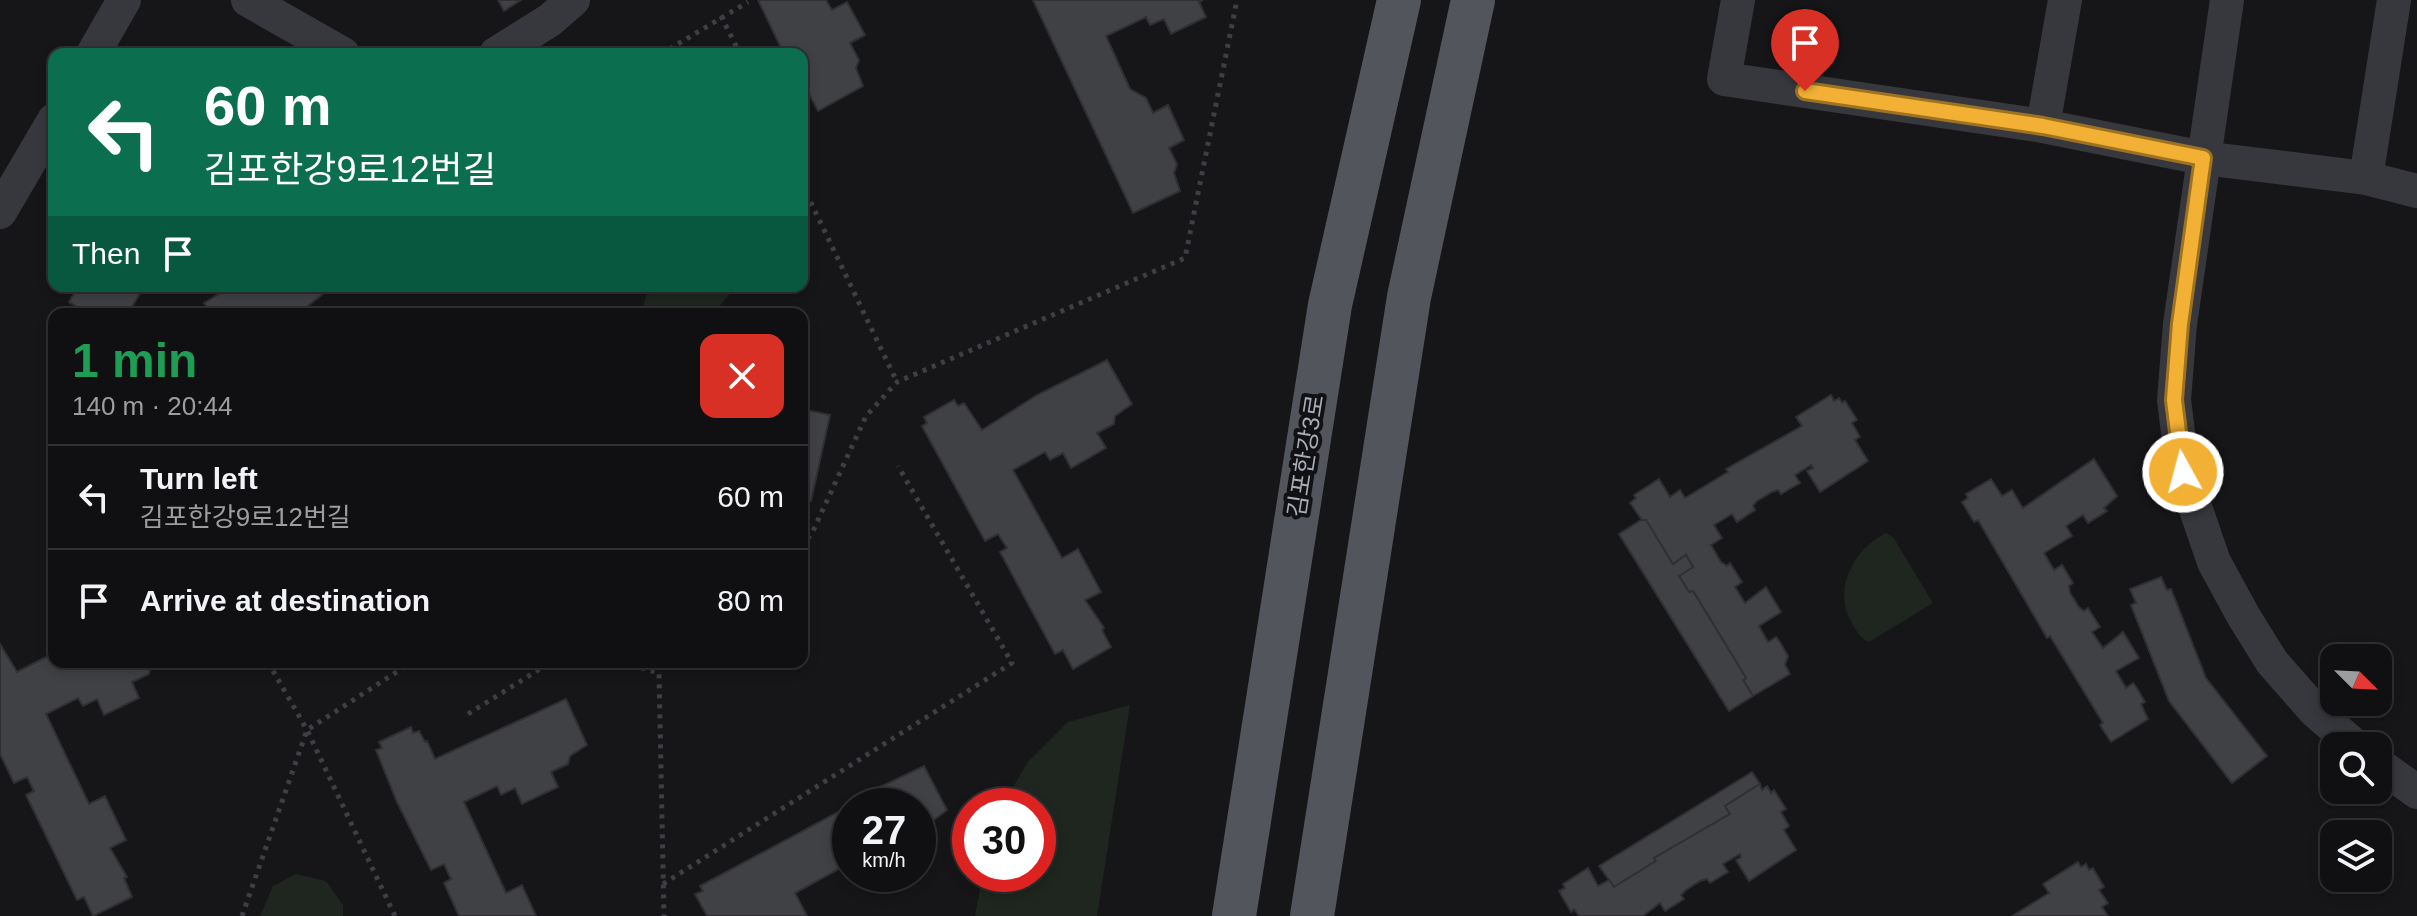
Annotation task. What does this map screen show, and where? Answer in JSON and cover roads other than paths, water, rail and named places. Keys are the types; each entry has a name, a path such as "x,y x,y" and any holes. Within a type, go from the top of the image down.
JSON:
{"main road":[{"name":"김포한강3로","path":"1234,916 1330,305 1399,0"},
{"path":"1312,916 1409,297 1473,0"},
{"path":"1327,818 1327,916"}],"street":[{"path":"96,48 124,0"},
{"path":"248,0 332,48"},
{"path":"506,48 550,20 573,0"},
{"path":"1738,0 1724,79 2043,126 2203,158 2366,178 2417,191"},
{"path":"2043,126 2065,0"},
{"path":"2227,0 2180,324 2174,400 2183,472 2214,562 2251,628 2272,662 2306,701 2340,732"},
{"path":"2366,178 2394,0"},
{"path":"0,212 48,130"},
{"path":"2392,774 2417,792"}]}
